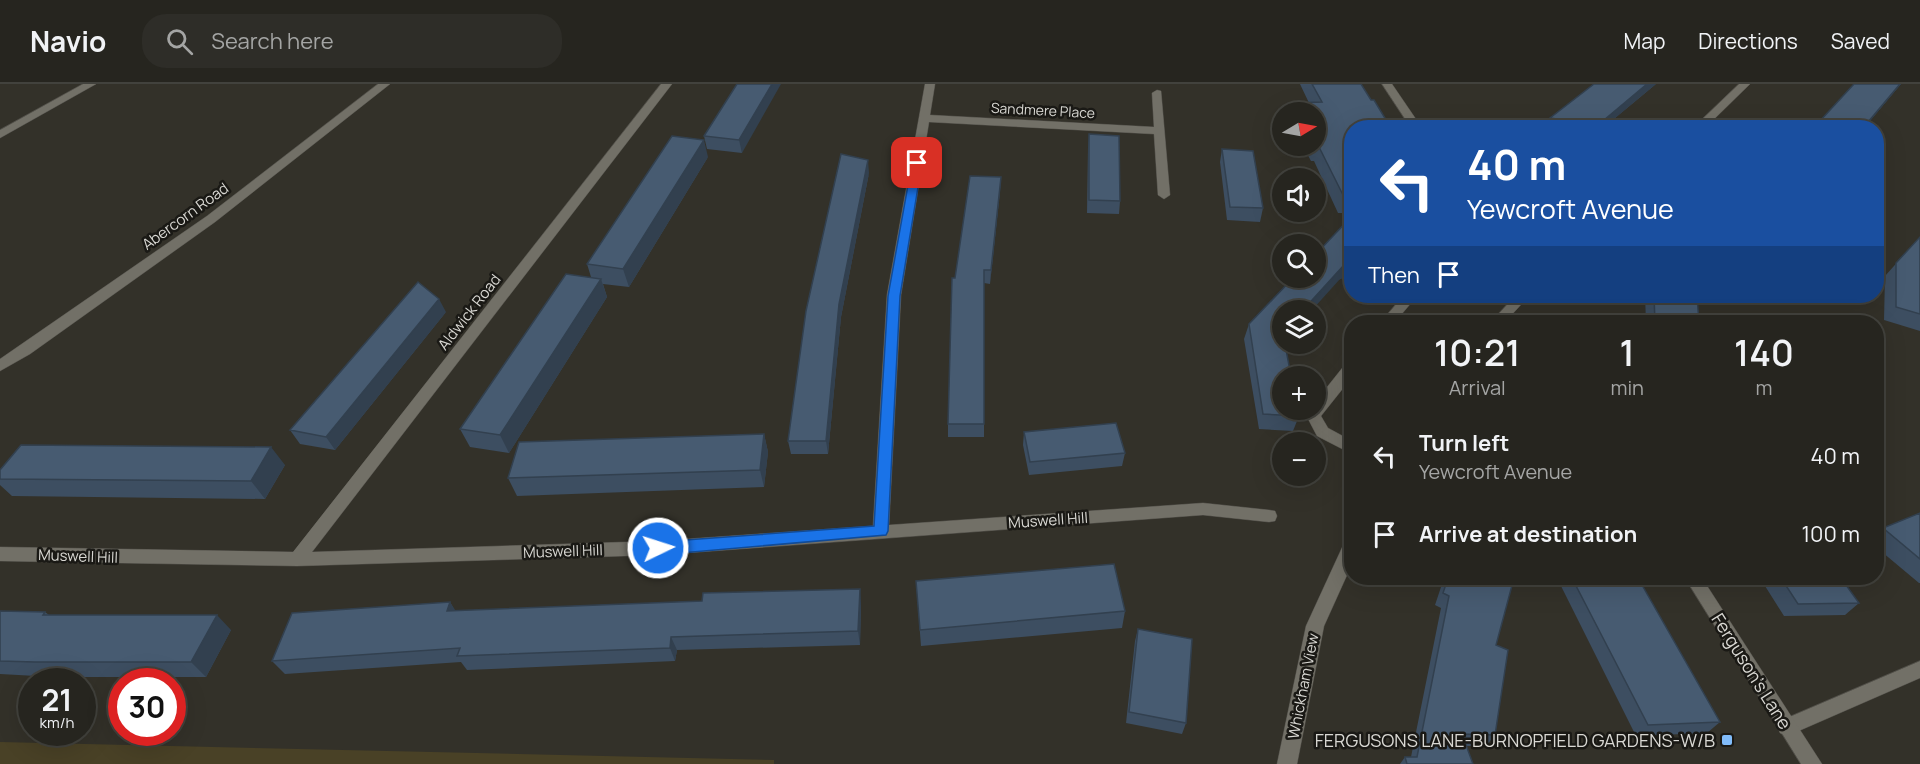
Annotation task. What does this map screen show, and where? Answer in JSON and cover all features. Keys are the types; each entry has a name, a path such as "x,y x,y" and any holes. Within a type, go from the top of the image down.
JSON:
{"street":[{"path":"0,135 90,84"},
{"name":"Abercorn Road","path":"0,366 25,351 211,219 385,84"},
{"name":"Aldwick Road","path":"297,559 667,84"},
{"path":"881,531 894,296 930,84"},
{"path":"1387,84 1412,120"},
{"path":"1707,120 1745,84"},
{"path":"1157,93 1164,195"},
{"name":"Sandmere Place","path":"924,118 1159,131"},
{"path":"1394,315 1404,303"},
{"path":"1504,315 1516,303"},
{"path":"1344,376 1313,415 1314,424 1322,432 1344,444"},
{"name":"Muswell Hill","path":"0,554 297,559 658,548 1203,509 1269,516"},
{"name":"Whickham View","path":"1287,764 1315,626 1344,562"},
{"name":"Ferguson's Lane","path":"1697,585 1812,764"},
{"path":"1787,727 1920,669"}],"shaded area":[{"path":"0,742 18,742 18,746 96,744 774,760 774,764 0,764"}],"building":[{"path":"737,84 772,84 739,140 704,136"},
{"path":"1312,84 1361,84 1386,120 1344,120 1344,197 1324,156 1326,156 1326,102 1322,102"},
{"path":"1594,84 1647,84 1604,120 1550,118"},
{"path":"1854,84 1900,84 1870,120 1821,120"},
{"path":"1089,134 1119,136 1120,201 1089,200"},
{"path":"672,136 704,140 623,269 587,264"},
{"path":"1222,149 1253,151 1263,208 1230,207"},
{"path":"841,154 868,160 839,304 826,441 788,441 806,311"},
{"path":"970,176 1001,177 991,270 984,270 984,424 948,424 952,278 955,278"},
{"path":"1344,224 1344,265 1326,285 1326,243"},
{"path":"1920,237 1920,314 1896,307 1896,263"},
{"path":"566,274 601,279 500,435 460,429"},
{"path":"418,282 439,299 326,437 290,430"},
{"path":"1283,288 1323,288 1312,300 1272,300 1272,354 1287,354 1289,366 1272,366 1272,414 1263,414 1249,324"},
{"path":"1654,303 1698,303 1698,315 1655,315"},
{"path":"1116,423 1125,453 1030,462 1024,432"},
{"path":"764,434 760,470 508,478 519,442"},
{"path":"21,445 271,447 251,481 0,479 0,470"},
{"path":"1920,513 1920,559 1884,529"},
{"path":"1114,564 1125,611 920,630 916,581"},
{"path":"1446,585 1512,585 1496,645 1508,650 1495,735 1462,734 1473,764 1407,764 1405,757 1417,757 1449,596 1443,593"},
{"path":"1576,585 1642,585 1720,722 1648,725"},
{"path":"1786,585 1846,585 1859,603 1798,604"},
{"path":"860,589 858,631 671,637 670,648 457,656 460,648 272,661 292,613 450,602 447,611 702,601 703,593"},
{"path":"0,611 45,612 43,615 217,615 191,662 35,662 0,661"},
{"path":"1138,629 1192,639 1186,723 1129,712"}],"place":[{"name":"FERGUSONS LANE-BURNOPFIELD GARDENS-W/B","path":"1727,740"}],"route":[{"path":"658,548 881,531 894,296 917,163"}]}
